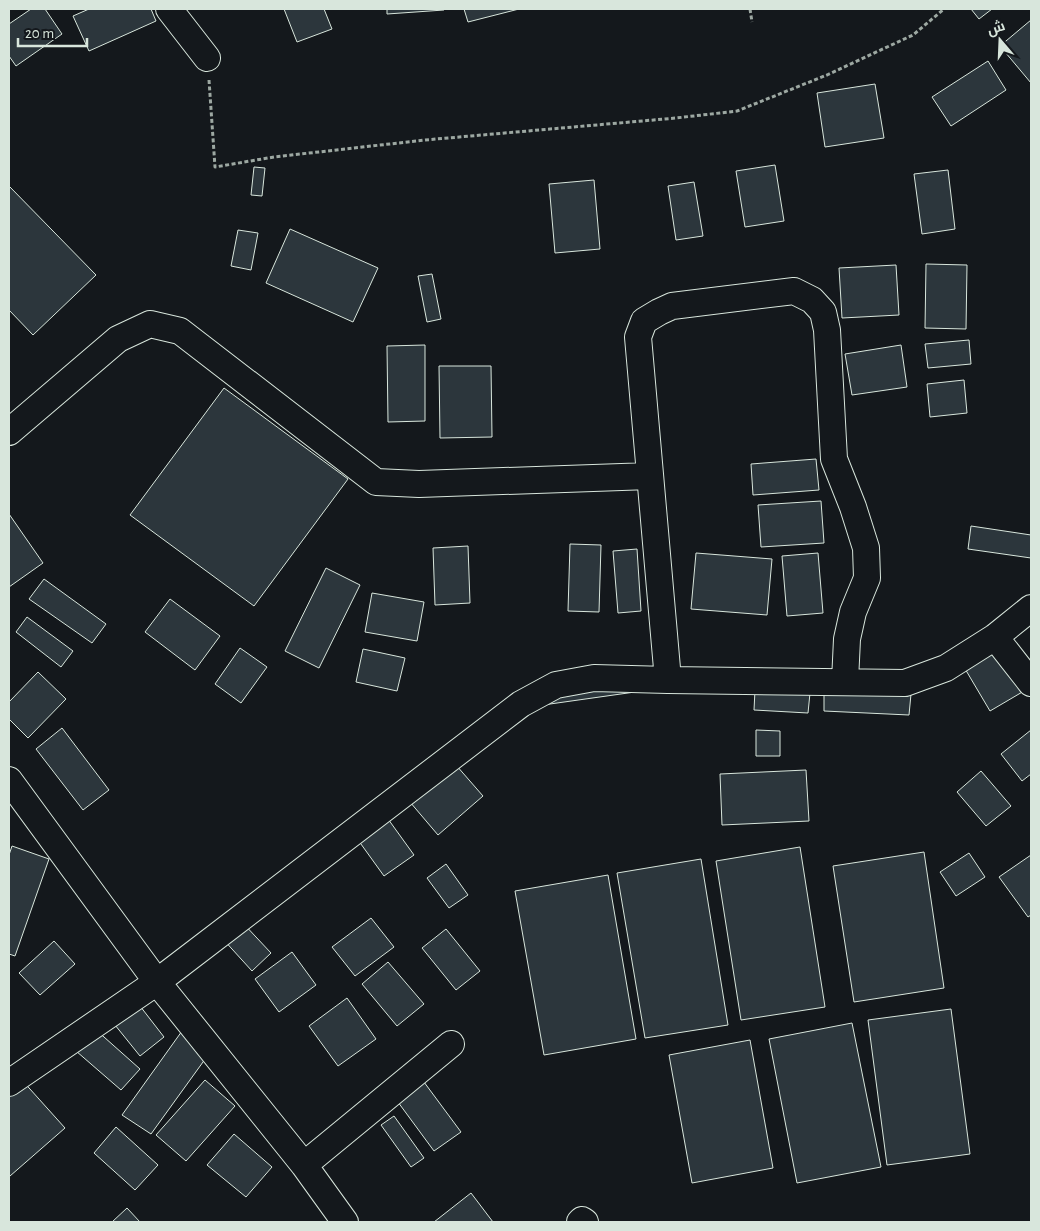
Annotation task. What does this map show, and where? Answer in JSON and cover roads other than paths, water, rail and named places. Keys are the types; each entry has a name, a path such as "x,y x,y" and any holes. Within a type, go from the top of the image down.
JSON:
{"street":[{"path":"169,9 207,58"},
{"path":"668,680 638,337 644,321 672,306 794,291 812,300 823,312 827,330 834,459 853,507 866,548 867,578 853,612 847,639 845,681"},
{"path":"10,429 118,339 150,324 180,331 376,482 419,484 650,476"},
{"path":"9,1083 157,982 521,704 556,685 594,678 905,682 946,668 995,637 1031,608"},
{"path":"995,637 1031,683"},
{"path":"9,780 157,982 304,1164 345,1222"},
{"path":"304,1164 451,1044"},
{"path":"580,1222 582,1220 585,1222"}]}
